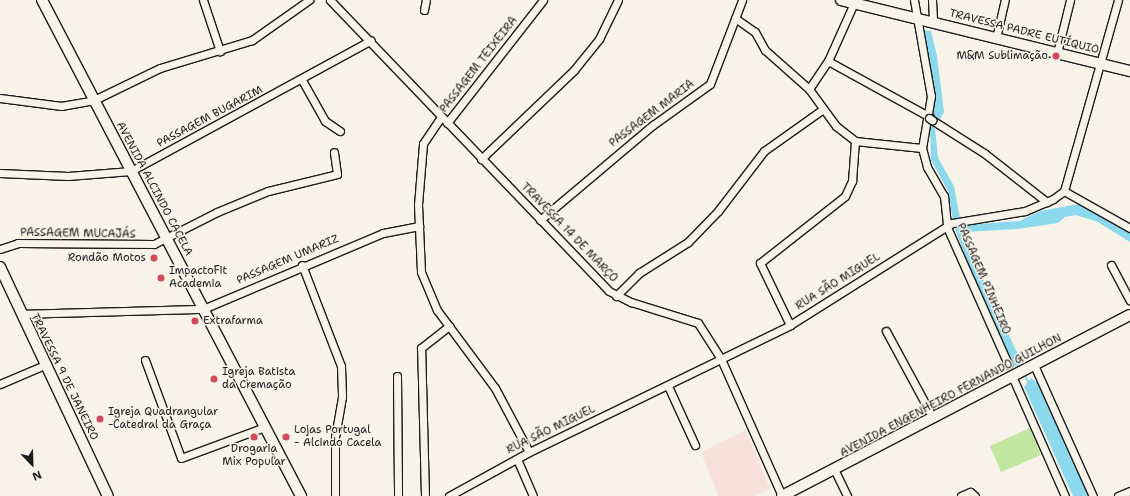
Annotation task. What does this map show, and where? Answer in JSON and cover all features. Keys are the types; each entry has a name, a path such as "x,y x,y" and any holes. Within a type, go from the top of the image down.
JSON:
{"main road":[{"name":"AVENIDA ALCINDO CACELA","path":"42,0 301,496"},
{"name":"TRAVESSA PADRE EUTÍQUIO","path":"841,0 916,17 1130,72"},
{"name":"TRAVESSA 9 DE JANEIRO","path":"0,267 108,496"},
{"name":"AVENIDA ENGENHEIRO FERNANDO GUILHON","path":"782,496 835,471 1012,376 1130,315"}],"street":[{"path":"203,0 220,51"},
{"path":"0,98 61,106 94,100 160,68 220,51 258,37 309,0"},
{"name":"TRAVESSA 14 DE MARÇO","path":"330,0 371,40 481,159 616,296 692,318 702,327 721,359 782,496"},
{"path":"424,10 426,0"},
{"name":"PASSAGEM TEIXEIRA","path":"447,123 543,0"},
{"path":"481,159 574,70 599,39 618,0"},
{"name":"PASSAGEM MARIA","path":"540,220 653,125 710,84 742,0"},
{"name":"PASSAGEM PINHEIRO","path":"914,0 930,92 931,118 922,148 927,167 944,196 949,225 1008,364"},
{"path":"932,0 933,22"},
{"path":"996,38 1005,0"},
{"path":"1057,53 1070,0"},
{"path":"1118,0 1064,190 1130,228"},
{"path":"809,89 828,61 854,3"},
{"path":"735,18 755,32 765,50 809,89 822,110 855,141 922,148"},
{"name":"PASSAGEM BUGARIM","path":"0,173 68,176 131,171 302,80 371,40"},
{"path":"828,61 931,118 984,153 1047,202"},
{"path":"302,80 325,121 340,131"},
{"path":"616,296 639,273 688,242 718,211 764,151 822,110"},
{"name":"PASSAGEM TEIXEIRA","path":"441,117 423,144 419,226 424,280 450,326 495,388 530,452"},
{"path":"790,324 760,263 805,224 845,196 854,169 855,141"},
{"name":"PASSAGEM MUCAJÁS","path":"0,249 18,243 139,247 166,238 217,212 268,191 337,174 334,152"},
{"name":"RUA SÃO MIGUEL","path":"449,496 464,493 530,452 668,386 790,324 949,225 960,221 1026,211 1047,202 1064,190"},
{"name":"PASSAGEM UMARIZ","path":"21,314 203,309 302,265 383,233 419,226"},
{"path":"302,265 341,366 342,397 335,445 335,496"},
{"path":"1111,265 1130,300"},
{"path":"425,496 421,348 450,326"},
{"path":"886,331 933,418"},
{"path":"145,360 181,458 265,427"},
{"path":"0,384 46,364"},
{"path":"1034,365 1093,496"},
{"path":"397,376 398,496"},
{"path":"1012,376 1065,496"},
{"path":"668,386 695,445"},
{"path":"517,459 533,496"},
{"path":"835,471 847,496"},
{"path":"1118,496 1130,491"},
{"path":"961,496 970,492 975,496"}],"shaded area":[{"path":"746,430 770,489 755,496 718,496 701,452"}],"green space":[{"path":"1030,428 1041,455 1001,472 990,446"}],"water":[{"path":"922,30 931,31 937,56 944,112 940,119 933,115 934,96"},
{"path":"930,123 935,129 938,158 954,186 960,219 953,221 948,191 931,160"},
{"path":"1084,203 1130,231 1130,242 1098,222 1076,215 1065,217 1058,223 1017,229 966,232 978,269 1022,363 1015,367 979,294 954,226 962,222 965,225 1019,221 1041,211"},
{"path":"1031,378 1039,384 1089,496 1073,496 1024,387"}],"waterway":[{"path":"1024,374 1028,382"}],"place":[{"name":"M&M Sublimação","path":"1056,56"},
{"name":"Rondão Motos","path":"154,258"},
{"name":"ImpactoFit Academia","path":"161,278"},
{"name":"Extrafarma","path":"195,321"},
{"name":"Igreja Batista da Cremação","path":"214,379"},
{"name":"Igreja Quadrangular -Catedral da Graça","path":"100,419"},
{"name":"Drogaria Mix Popular","path":"254,437"},
{"name":"Lojas Portugal - Alcindo Cacela","path":"286,437"}]}
